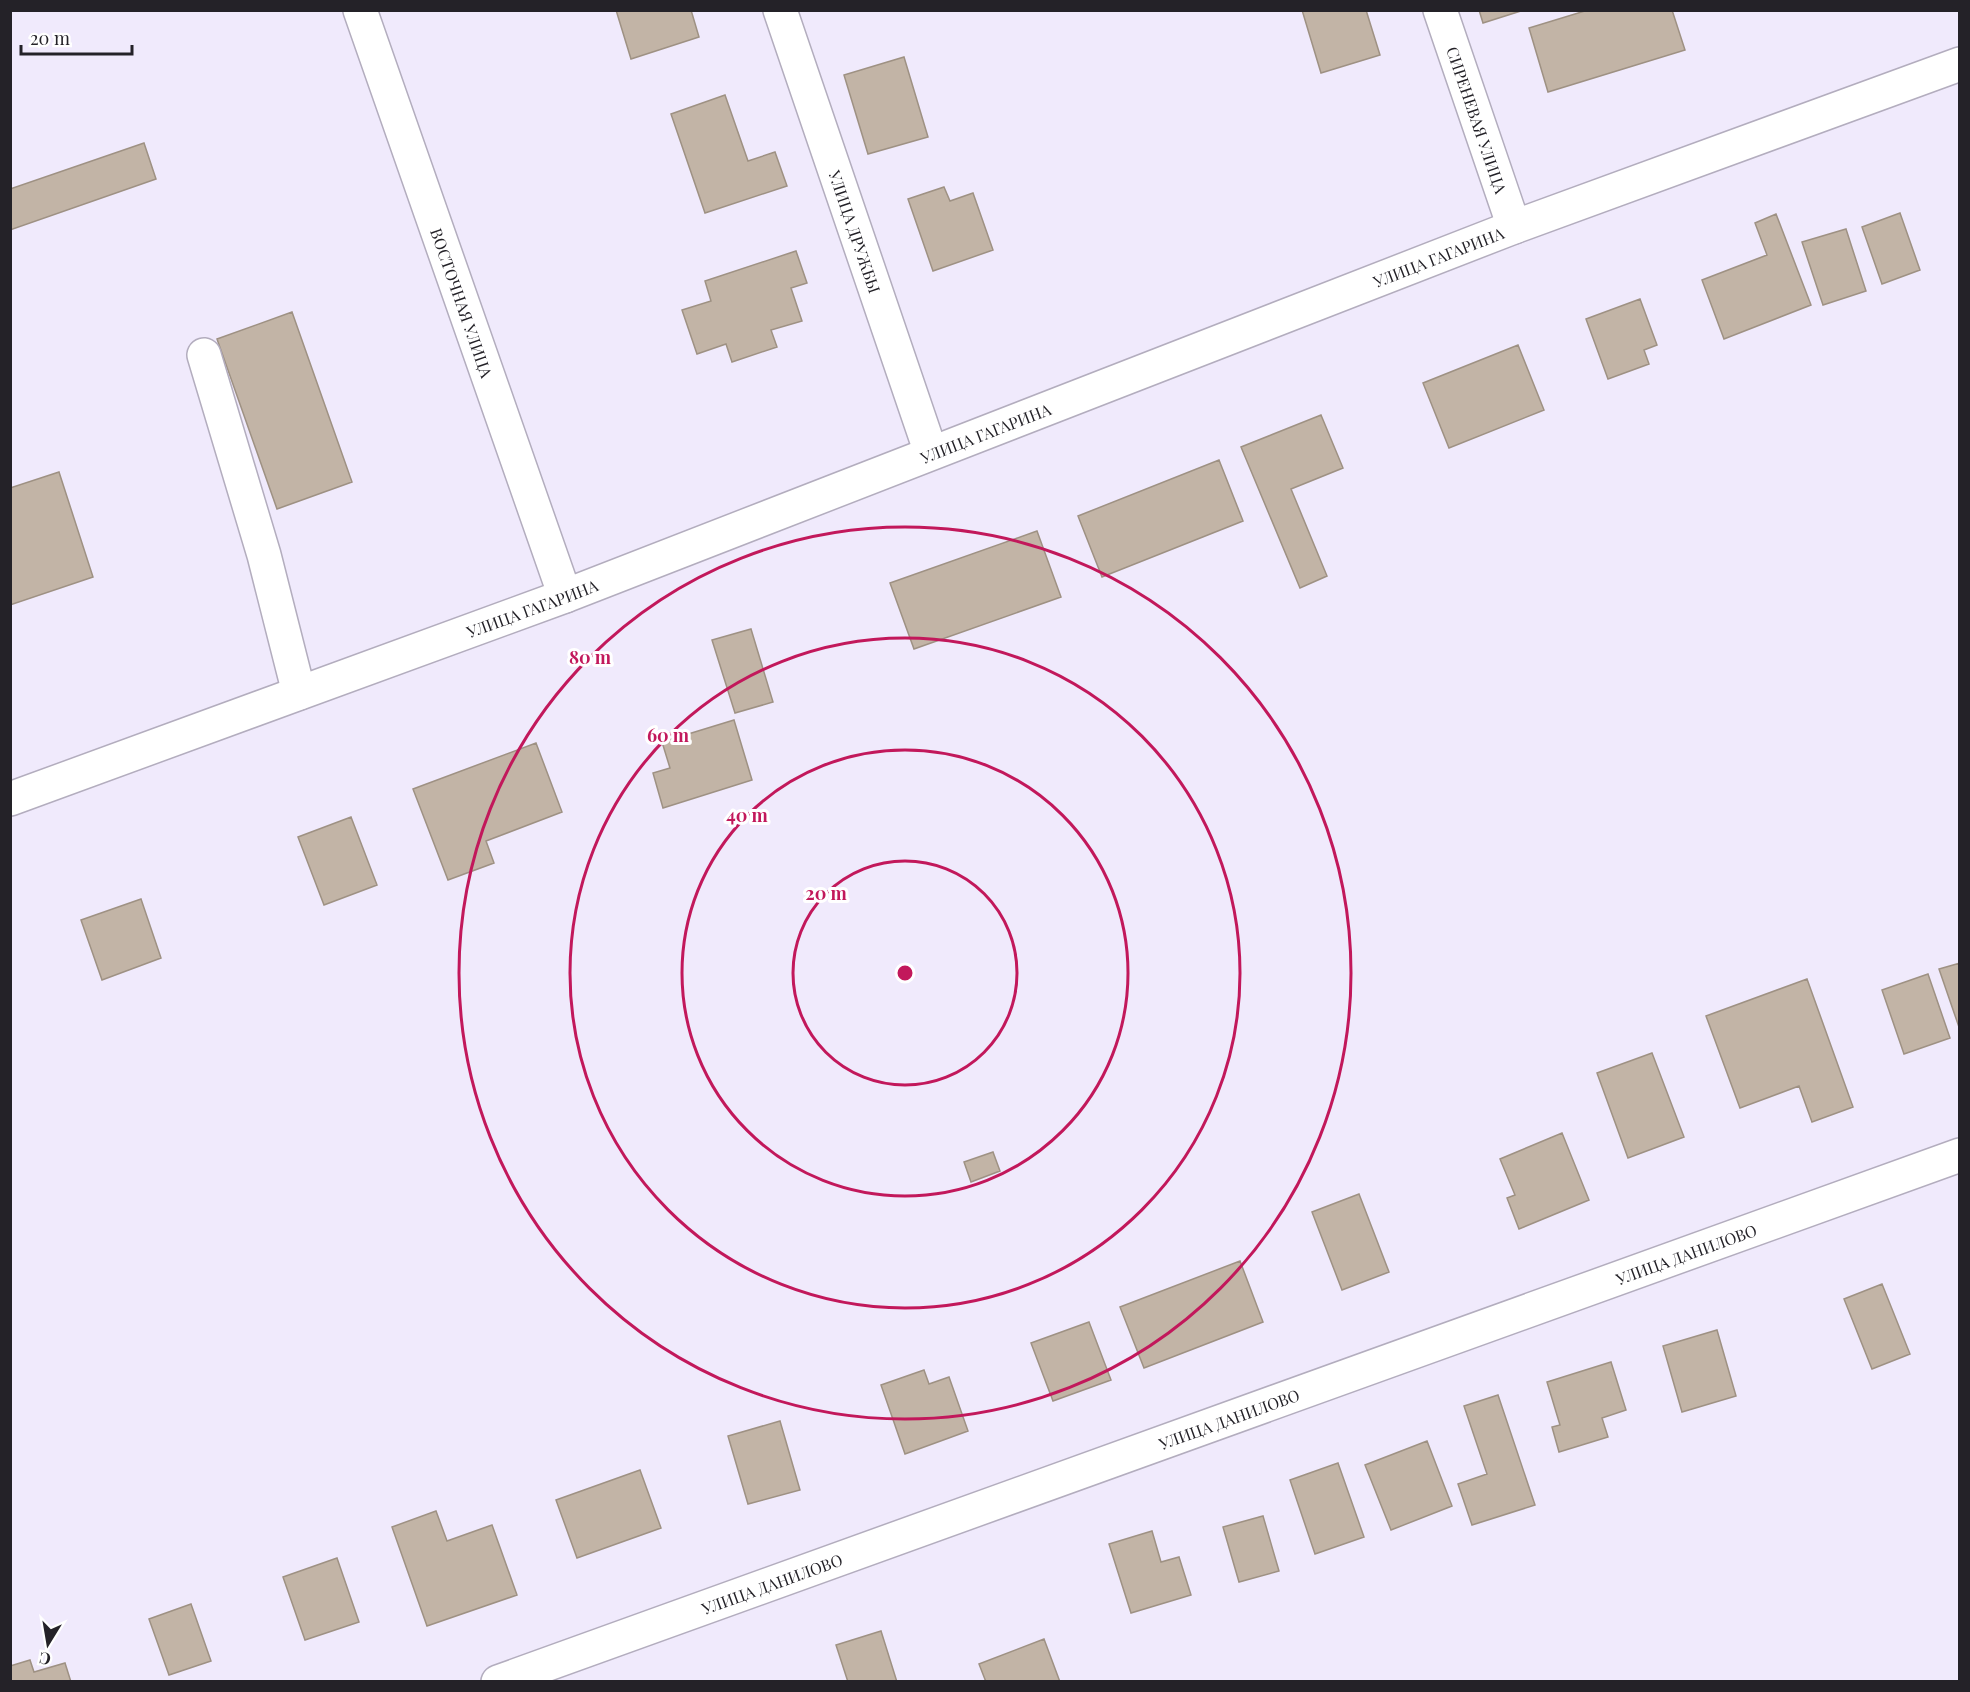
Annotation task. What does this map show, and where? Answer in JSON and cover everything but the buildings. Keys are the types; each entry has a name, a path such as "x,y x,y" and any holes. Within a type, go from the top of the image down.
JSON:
{"street":[{"name":"ВОСТОЧНАЯ УЛИЦА","path":"360,10 565,596"},
{"name":"УЛИЦА ДРУЖБЫ","path":"780,10 932,453"},
{"name":"СИРЕНЕВАЯ УЛИЦА","path":"1440,10 1514,227"},
{"name":"УЛИЦА ГАГАРИНА","path":"10,799 565,596 1514,227 1959,64"},
{"path":"204,355 264,555 299,693"},
{"name":"УЛИЦА ДАНИЛОВО","path":"498,1682 1959,1155"}]}
